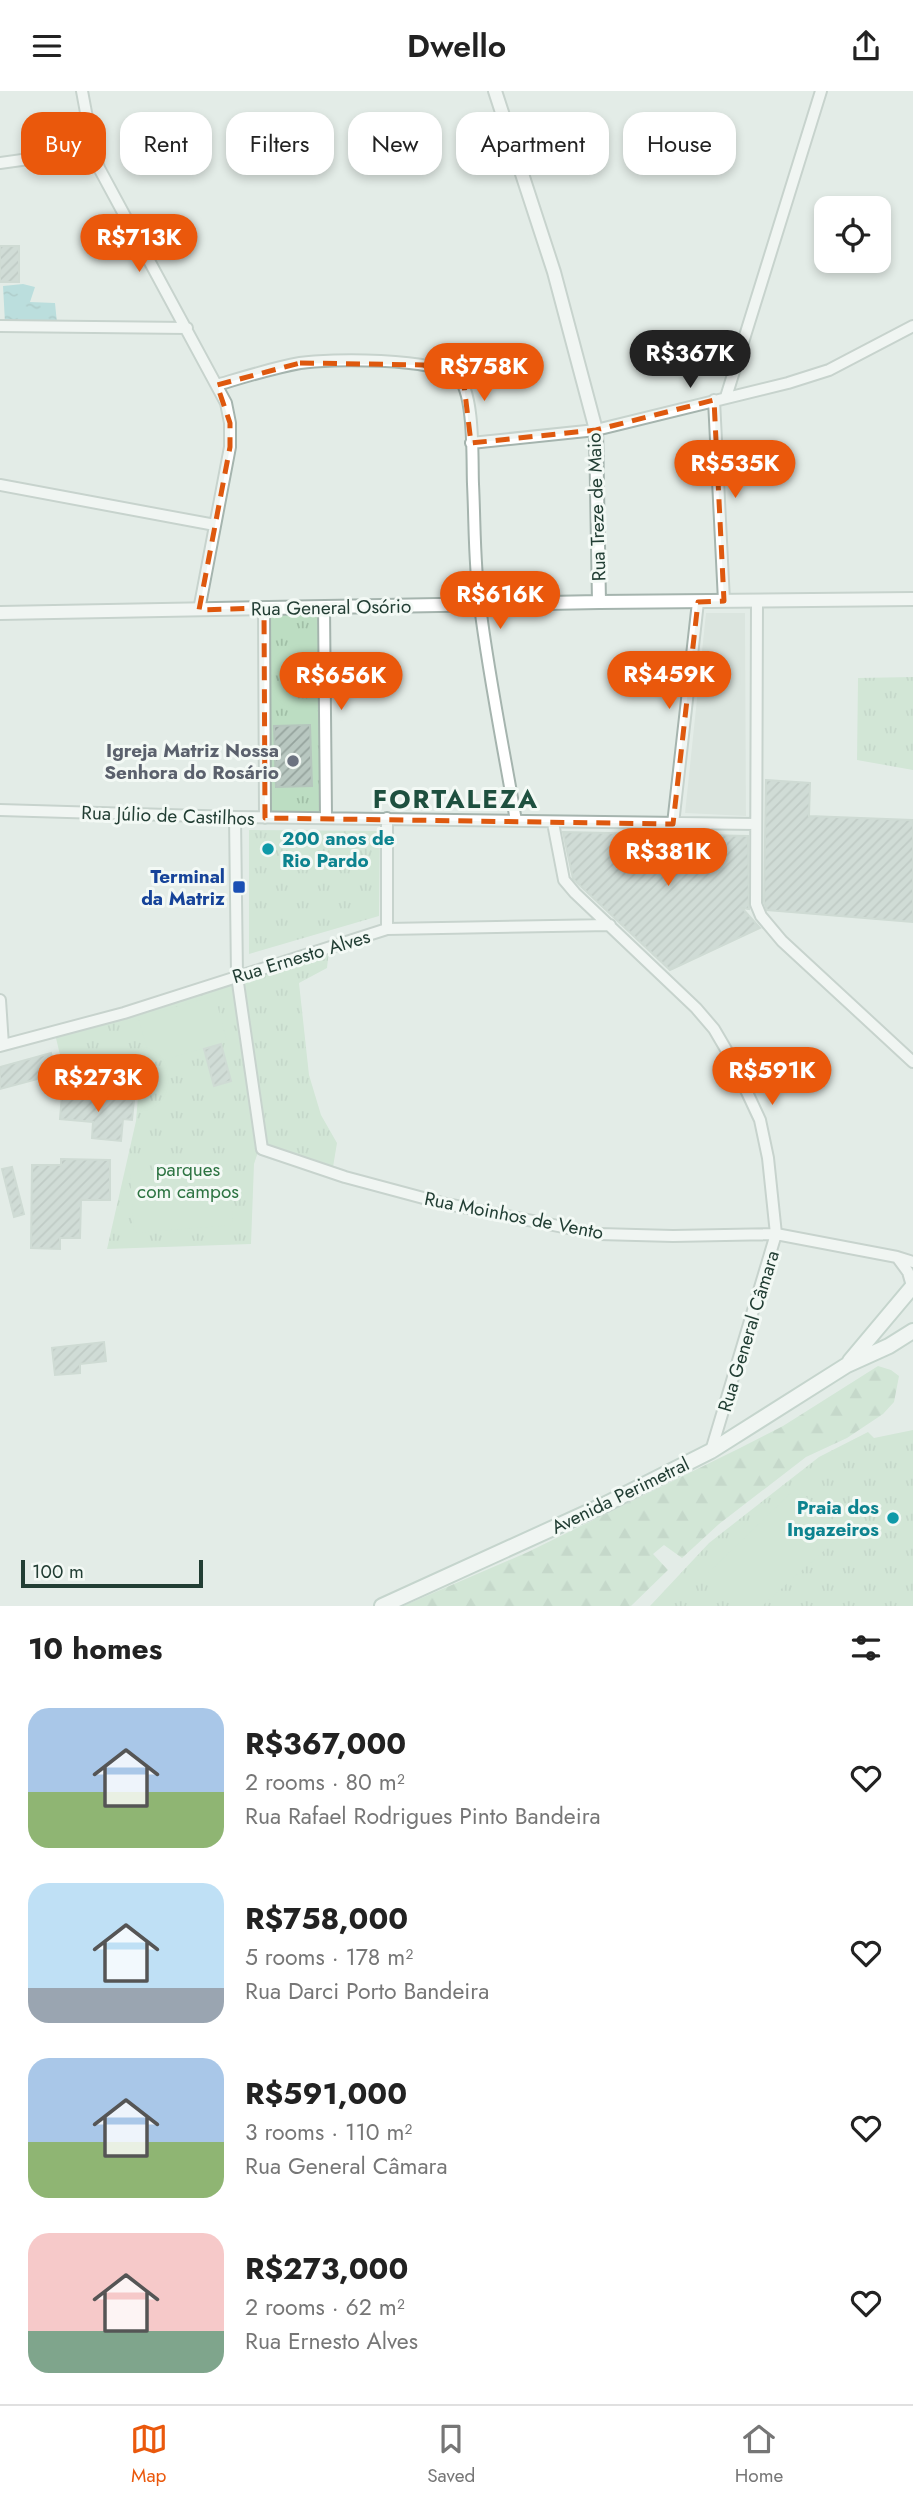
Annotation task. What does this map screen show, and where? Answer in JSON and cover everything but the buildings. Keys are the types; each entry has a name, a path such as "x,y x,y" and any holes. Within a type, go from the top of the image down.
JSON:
{"main road":[{"name":"Avenida Perimetral","path":"847,1365 912,1286"},
{"path":"880,1324 881,1339 889,1346"},
{"name":"Avenida Perimetral","path":"382,1606 606,1504 711,1451 847,1365 889,1346 913,1331"}],"street":[{"path":"82,91 86,112"},
{"name":"Rua Treze de Maio","path":"495,91 554,272 596,431 599,602"},
{"path":"726,397 821,91"},
{"path":"0,163 21,160"},
{"path":"103,175 226,403 230,423 230,447 199,610"},
{"path":"0,326 187,328"},
{"path":"471,443 596,431 829,370 911,332"},
{"path":"218,384 300,363 390,362 423,365 447,371 458,377 464,385 468,396 479,604 516,821"},
{"path":"714,400 724,601"},
{"path":"0,485 215,525"},
{"name":"Rua General Osório","path":"0,614 599,602 913,599"},
{"path":"757,601 756,904 761,916 782,941 911,1060"},
{"path":"673,824 698,602"},
{"path":"264,608 265,818"},
{"path":"324,608 326,817"},
{"name":"Rua Júlio de Castilhos","path":"0,810 265,818 756,824"},
{"path":"235,817 237,976"},
{"path":"387,818 387,929"},
{"name":"Rua General Câmara","path":"553,823 564,880 696,1008 714,1029 761,1121 776,1234 711,1451"},
{"name":"Rua Ernesto Alves","path":"1,1046 124,1013 387,929 610,925"},
{"name":"Rua Moinhos de Vento","path":"237,976 262,1149 345,1177 442,1203 599,1234 776,1234 913,1262"},
{"path":"0,999 1,1046"},
{"path":"897,1257 908,1272 912,1286"}],"highlighted area":[{"path":"300,363 423,365 447,371 464,385 471,443 596,430 714,400 724,601 698,602 673,824 265,818 264,608 199,610 230,447 230,423 217,385"}],"shaded area":[{"path":"706,613 745,613 746,816 685,813"}],"green space":[{"path":"323,608 325,816 265,817 265,610"},
{"path":"913,677 913,770 857,760 858,678"},
{"path":"249,830 380,831 379,916 249,954"},
{"path":"329,950 327,968 299,983 309,1075 321,1115 337,1143 332,1173 263,1149 238,977"},
{"name":"parques com campos","path":"235,980 259,1149 254,1164 251,1244 107,1249 136,1121 139,1084 68,1088 55,1034"},
{"path":"215,996 227,1042 151,1063 138,1017"},
{"path":"229,1164 233,1225 134,1233 130,1172"},
{"path":"878,1366 899,1376 894,1402 883,1414 847,1438 806,1457 719,1524 682,1558 664,1545 653,1554 668,1570 631,1606 403,1606 528,1552 738,1449 783,1426"},
{"path":"913,1430 913,1606 650,1606 709,1543 819,1457 868,1432 874,1438"},
{"path":"796,1488 846,1531 762,1606 739,1606 707,1574"}],"water":[{"path":"23,284 35,287 30,302 55,303 57,323 5,323 3,286"}],"place":[{"name":"Igreja Matriz Nossa Senhora do Rosário","path":"293,761"},
{"name":"200 anos de Rio Pardo","path":"268,849"},
{"name":"Terminal da Matriz","path":"239,887"},
{"name":"Praia dos Ingazeiros","path":"893,1518"}],"district":[{"name":"FORTALEZA","path":"456,799"}]}
